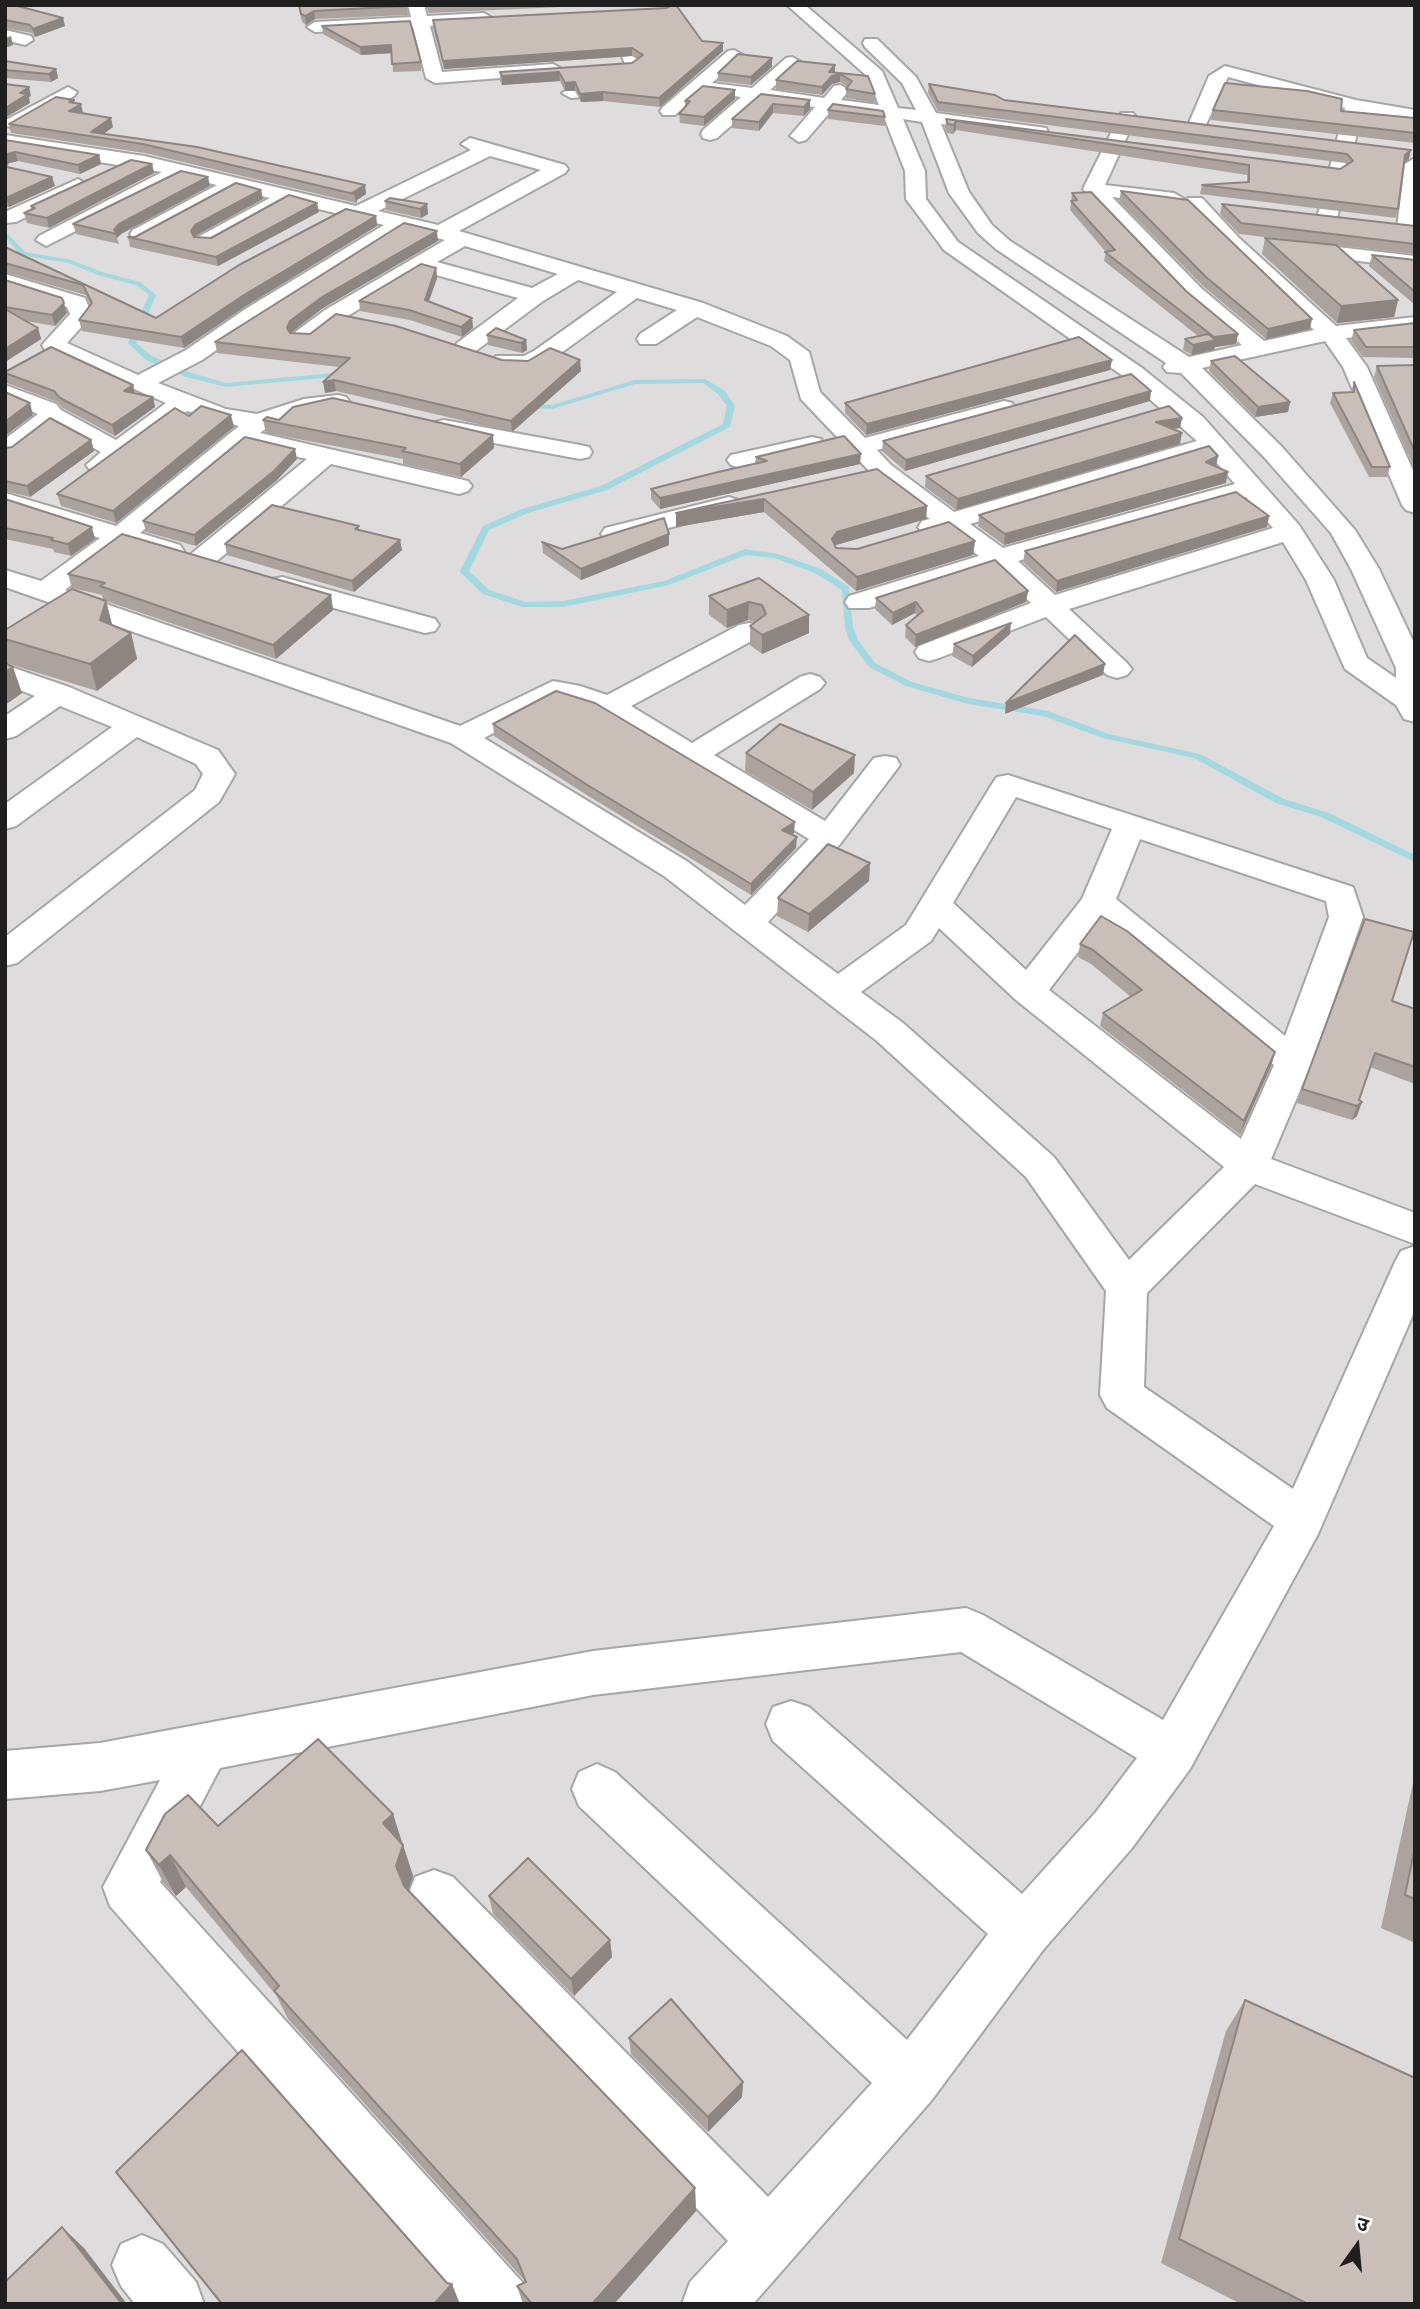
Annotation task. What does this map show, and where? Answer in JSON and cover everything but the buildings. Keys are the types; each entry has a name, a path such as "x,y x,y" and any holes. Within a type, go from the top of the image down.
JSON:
{"street":[{"path":"796,5 876,75 915,171 916,199 951,246 1134,373 1174,404 1214,444 1290,531 1320,580 1355,663 1412,707"},
{"path":"571,93 643,88 626,64 624,38 616,32 599,32 589,13 620,11"},
{"path":"417,12 435,78 567,69 556,47"},
{"path":"313,22 417,12 501,12"},
{"path":"5,35 25,40"},
{"path":"841,43 863,36 904,72 933,130 958,193 985,229 1003,245 1127,326 1203,363 1273,452 1342,530 1365,569 1411,668 1412,707"},
{"path":"492,50 498,73"},
{"path":"669,111 734,55"},
{"path":"710,134 792,62"},
{"path":"1197,125 1218,76 1225,71 1355,105 1415,116"},
{"path":"799,136 846,82 941,93"},
{"path":"698,86 828,104 933,130 1061,136"},
{"path":"1281,111 1287,86"},
{"path":"5,128 68,92 43,90"},
{"path":"1326,218 1338,170 1352,144 1355,105"},
{"path":"5,114 25,117"},
{"path":"1093,189 1106,142 1120,116 1150,119"},
{"path":"1174,122 1221,129"},
{"path":"5,141 180,170 451,235 695,308 779,341 801,357 809,394 854,441 892,477 999,558 1117,669"},
{"path":"1322,141 1352,144"},
{"path":"1106,142 1138,146"},
{"path":"302,338 333,315 417,263 451,235 558,169 479,147 351,211 320,222"},
{"path":"28,164 61,149"},
{"path":"1405,228 1413,199 1410,155"},
{"path":"9,218 131,160"},
{"path":"1314,167 1338,170"},
{"path":"46,240 180,170"},
{"path":"1166,198 1177,175"},
{"path":"57,178 83,183"},
{"path":"130,240 237,183"},
{"path":"17,189 52,198"},
{"path":"1093,189 1230,206"},
{"path":"1093,189 1194,294 1259,348"},
{"path":"205,241 289,195"},
{"path":"1195,202 1232,242 1331,333 1355,368 1415,505"},
{"path":"1302,215 1353,222"},
{"path":"149,380 194,355 401,223"},
{"path":"1232,242 1415,262"},
{"path":"1337,252 1366,278"},
{"path":"417,263 535,296"},
{"path":"466,348 535,296 576,272"},
{"path":"5,280 77,303 81,315 53,345 17,367"},
{"path":"440,340 510,363 527,363 582,329 635,289"},
{"path":"1395,304 1415,323"},
{"path":"648,339 695,308"},
{"path":"333,315 360,320"},
{"path":"1099,383 1134,373 1203,363 1331,333 1415,323"},
{"path":"1054,344 1127,326"},
{"path":"53,345 149,380 184,401 250,429 326,456 459,486"},
{"path":"1355,368 1379,367"},
{"path":"5,392 48,409 52,415 118,451"},
{"path":"740,460 854,441 1033,400"},
{"path":"5,501 57,494 184,401"},
{"path":"44,592 120,536 250,429 319,403 335,401 359,407"},
{"path":"823,410 849,402"},
{"path":"1148,412 1174,404"},
{"path":"5,451 52,415"},
{"path":"420,421 508,441 580,452"},
{"path":"911,533 1214,444"},
{"path":"57,494 120,536 213,564 326,456"},
{"path":"855,477 928,476"},
{"path":"859,602 999,558 1253,487"},
{"path":"587,542 651,522 747,501"},
{"path":"929,652 1049,606 1290,531"},
{"path":"5,578 462,737 676,869 890,1032 1040,1167 1126,1288 1122,1395 1302,1520"},
{"path":"262,579 425,625"},
{"path":"609,706 748,631"},
{"path":"5,674 59,693 207,757 219,774 208,795 5,955"},
{"path":"692,756 810,683"},
{"path":"462,737 553,690 570,692 609,706 829,836"},
{"path":"5,730 59,693"},
{"path":"5,819 134,725"},
{"path":"747,923 829,836 885,765"},
{"path":"837,992 919,933 1008,784 1341,895 1346,917 1294,1062 1249,1166 1126,1288"},
{"path":"1028,992 1098,902 1129,824"},
{"path":"1098,902 1294,1062"},
{"path":"936,906 1028,992 1249,1166 1415,1229"},
{"path":"712,2304 911,2081 1024,1931 1114,1830 1172,1752 1302,1520 1415,1262"},
{"path":"5,1775 100,1767 593,1673 967,1630 1172,1752"},
{"path":"791,1724 1024,1931"},
{"path":"204,1748 129,1887 500,2304"},
{"path":"597,1789 911,2081"},
{"path":"434,1896 769,2240"}],"shaded area":[{"path":"5,5 1415,5 1415,2304 5,2304"}],"waterway":[{"path":"5,233 23,254 69,261 103,275 138,283 153,295 132,343 149,358 189,375 226,385 344,374"},
{"path":"526,406 552,407 635,382 705,381 721,392 731,406 727,425 604,488 525,511 486,528 464,571 486,592 525,605 563,604 666,583 745,552 775,556 818,571 846,589 849,627 854,640 872,665 909,684 968,701 1045,713 1106,736 1197,756 1280,801 1325,815 1415,859"}]}
